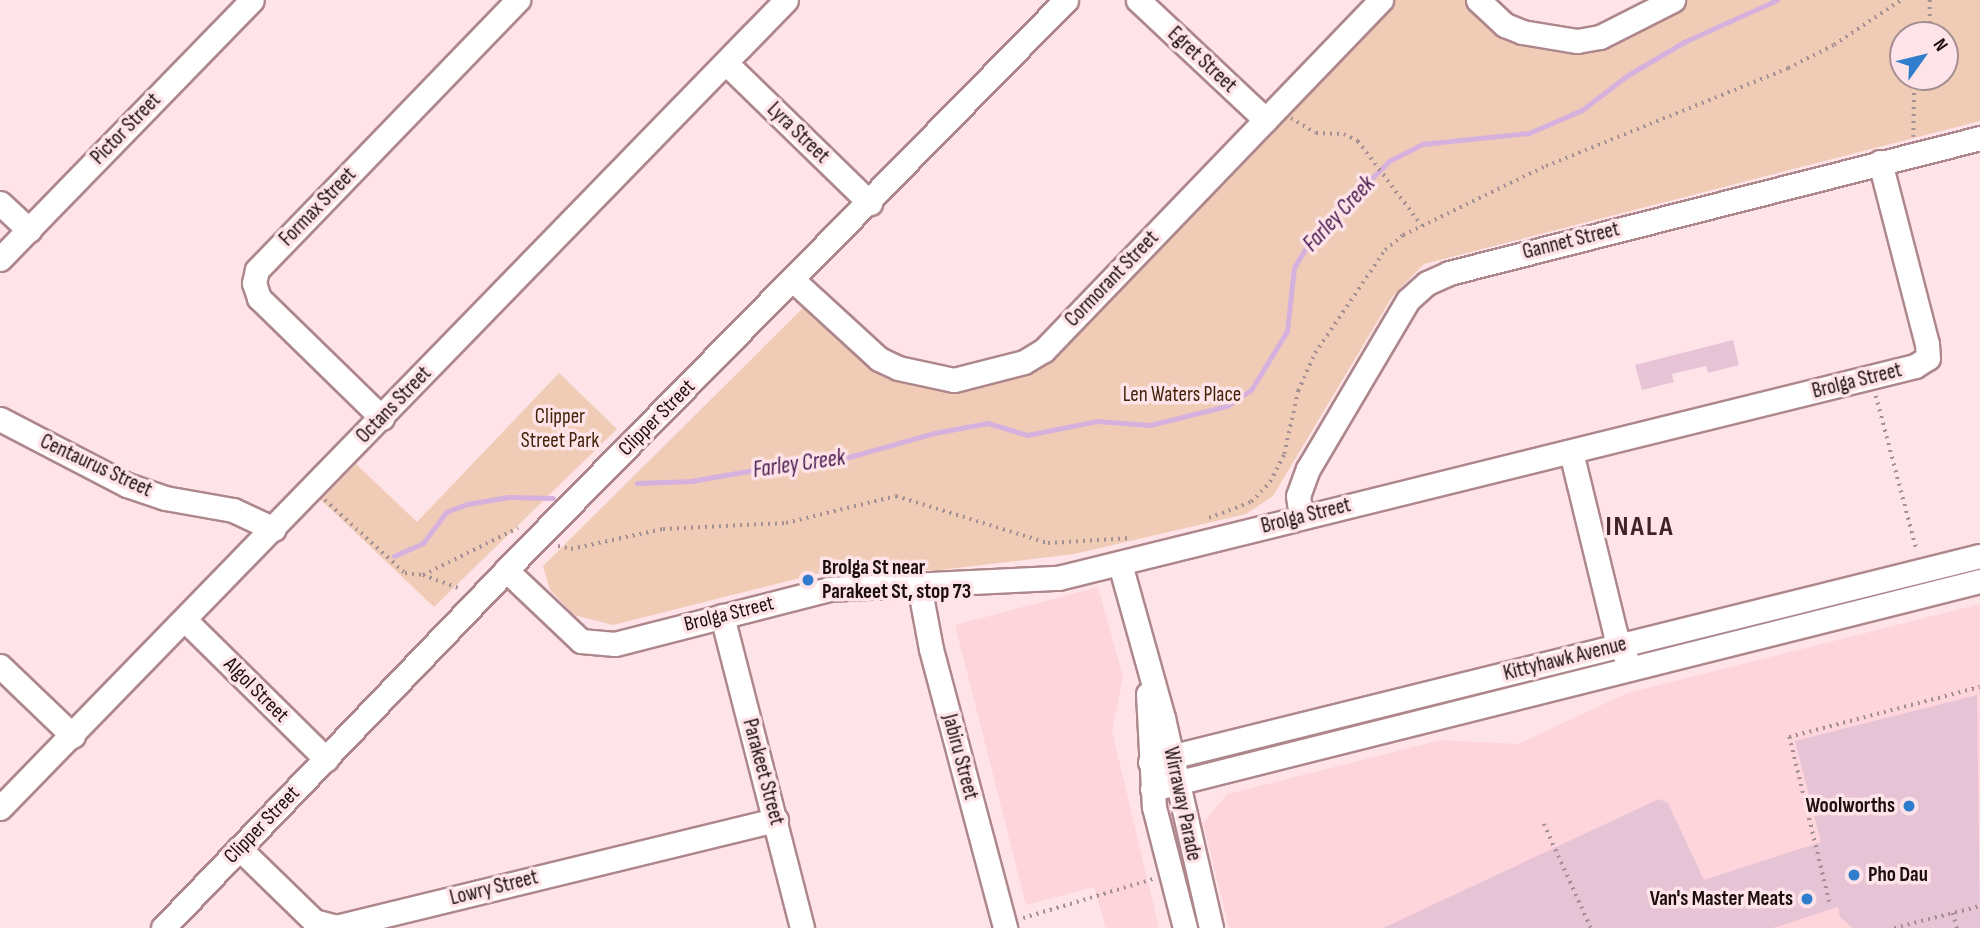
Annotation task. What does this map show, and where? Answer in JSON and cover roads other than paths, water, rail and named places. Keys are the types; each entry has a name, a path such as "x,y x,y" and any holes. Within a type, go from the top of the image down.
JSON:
{"street":[{"name":"Pictor Street","path":"0,259 252,0"},
{"name":"Formax Street","path":"382,418 259,298 254,283 257,270 518,0"},
{"name":"Octans Street","path":"0,808 186,621 786,0"},
{"name":"Clipper Street","path":"163,928 506,570 794,281 1066,0"},
{"name":"Egret Street","path":"1138,0 1272,113"},
{"name":"Cormorant Street","path":"794,281 878,359 898,368 954,380 1024,362 1044,349 1381,0"},
{"path":"1478,0 1505,25 1522,32 1577,41 1600,37 1672,0"},
{"name":"Lyra Street","path":"726,63 870,202"},
{"name":"Gannet Street","path":"1301,517 1298,496 1308,469 1409,300 1427,283 1449,272 1980,138"},
{"name":"Brolga Street","path":"506,570 571,634 593,645 615,644 829,589 1058,578 1915,366 1928,358 1880,162"},
{"path":"0,203 29,230"},
{"name":"Centaurus Street","path":"0,419 127,485 165,498 233,510 274,529"},
{"path":"1571,452 1620,645 1631,669"},
{"name":"Kittyhawk Avenue","path":"1161,760 1980,556"},
{"name":"Wirraway Parade","path":"1120,564 1149,680 1161,760 1176,784 1211,928"},
{"name":"Kittyhawk Avenue","path":"1152,789 1980,581"},
{"name":"Jabiru Street","path":"919,586 931,649 1005,926"},
{"name":"Parakeet Street","path":"722,616 802,928"},
{"name":"Algol Street","path":"186,621 326,759"},
{"path":"0,666 73,736"},
{"name":"Wirraway Parade","path":"1161,760 1152,789 1185,928"},
{"name":"Lowry Street","path":"239,848 314,921 336,927 776,820"}],"waterway":[{"name":"Farley Creek","path":"637,483 691,481 800,462 824,464 934,433 988,423 1027,435 1097,421 1150,425 1227,406 1251,390 1287,331 1294,268 1312,237 1389,161 1422,144 1529,133 1582,110 1628,75 1684,42 1777,0"},
{"name":"Farley Creek","path":"394,556 423,543 446,512 467,504 508,497 553,498"}],"place":[{"name":"Brolga St near Parakeet St, stop 73","path":"808,580"},
{"name":"Woolworths","path":"1909,806"},
{"name":"Pho Dau","path":"1854,875"},
{"name":"Van's Master Meats","path":"1807,899"}],"district":[{"name":"INALA","path":"1640,527"}],"park label":[{"name":"Len Waters Place","path":"1182,395"},
{"name":"Clipper Street Park","path":"560,429"}]}
